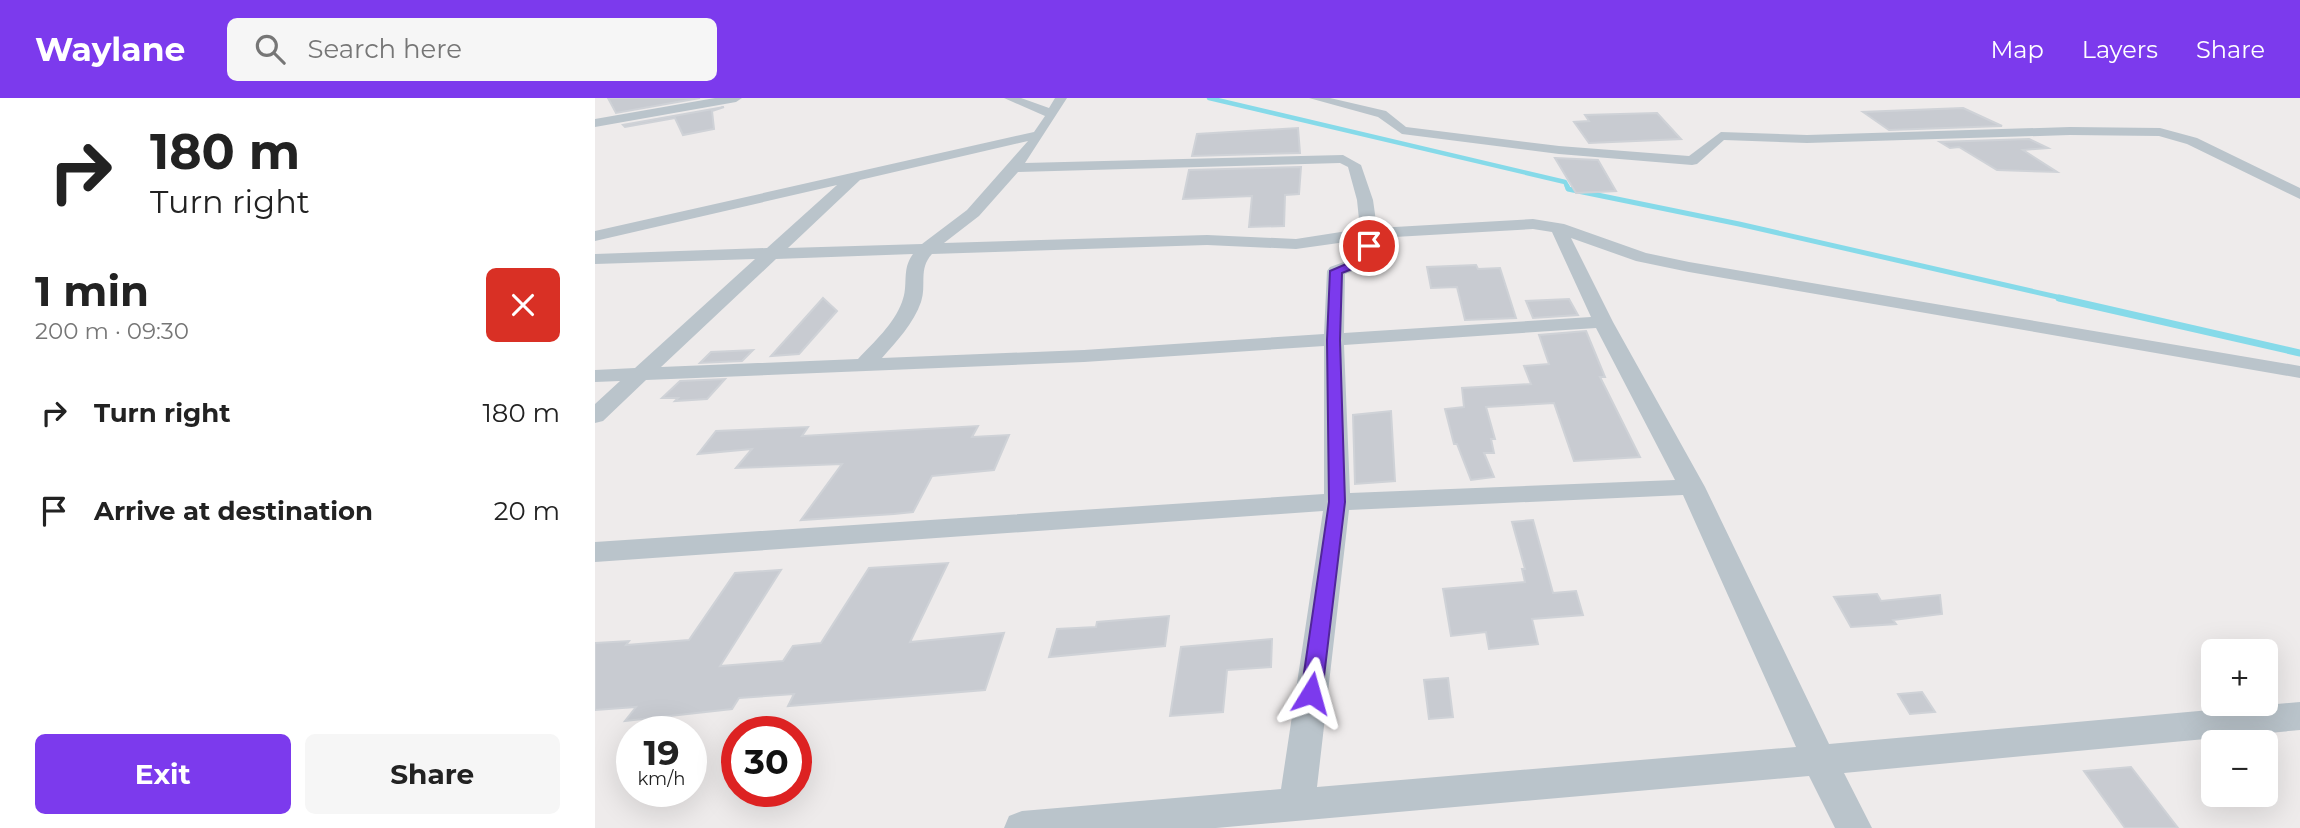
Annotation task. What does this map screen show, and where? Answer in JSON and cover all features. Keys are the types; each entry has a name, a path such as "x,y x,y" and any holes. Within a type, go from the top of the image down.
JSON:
{"street":[{"path":"595,123 736,98"},
{"path":"1010,98 1052,114"},
{"path":"866,364 906,314 915,294 913,275 917,262 929,248 972,215 1015,168 1061,98"},
{"path":"1315,98 1382,114 1402,130 1559,150 1692,161 1721,136 1807,139 2070,131 2160,132 2192,141 2300,194"},
{"path":"595,236 1037,135"},
{"path":"1015,168 1343,159 1354,165 1358,174 1370,233 1369,246 1363,261 1336,271 1334,340 1337,502 1297,803"},
{"path":"595,416 856,176"},
{"path":"595,259 1207,240 1296,244 1370,233 1533,224 1558,228 1633,254 1689,267 2300,372"},
{"path":"1558,228 1603,322 1692,487 1819,760 1854,828"},
{"path":"595,376 1084,356 1603,322"},
{"path":"595,552 1337,502 1692,487"},
{"path":"1021,828 2300,716"}],"building":[{"path":"608,98 700,98 616,113"},
{"path":"724,107 712,111 714,129 683,135 675,118 625,127 623,125"},
{"path":"1963,108 2002,126 1889,130 1863,112"},
{"path":"1657,113 1681,139 1589,143 1574,122 1589,121 1585,115"},
{"path":"1298,128 1300,153 1192,156 1197,134"},
{"path":"2029,139 2048,148 2023,150 2057,172 1997,170 1959,147 1950,148 1940,142"},
{"path":"1555,158 1598,160 1616,191 1576,193"},
{"path":"1301,167 1299,194 1285,195 1284,226 1249,227 1252,196 1183,199 1189,170"},
{"path":"1476,265 1478,269 1500,268 1516,318 1465,320 1457,287 1431,288 1427,267"},
{"path":"823,298 837,311 799,354 771,356"},
{"path":"1569,299 1578,315 1533,318 1526,301"},
{"path":"1586,331 1605,377 1600,377 1640,457 1574,461 1554,403 1486,407 1495,439 1491,439 1494,453 1484,453 1494,477 1471,480 1457,444 1454,444 1445,409 1464,407 1462,388 1531,384 1524,366 1549,364 1539,335"},
{"path":"753,350 742,361 700,363 711,352"},
{"path":"725,379 707,399 675,401 678,398 662,398 680,381"},
{"path":"1391,411 1395,481 1355,484 1353,415"},
{"path":"978,426 972,437 1009,435 994,470 932,476 913,512 894,514 801,520 842,464 736,468 752,449 698,454 716,431 808,427 802,436"},
{"path":"1533,520 1553,593 1576,591 1583,615 1532,619 1538,644 1489,649 1486,632 1451,636 1443,589 1525,582 1522,569 1525,569 1512,522"},
{"path":"948,563 910,642 1004,633 985,690 788,706 794,694 739,698 732,709 670,716 629,716 636,707 595,710 595,643 629,641 626,645 689,640 735,573 781,570 720,666 783,661 793,646 821,643 869,568"},
{"path":"1877,594 1881,601 1940,595 1942,614 1893,620 1896,624 1851,627 1834,597"},
{"path":"1169,616 1165,646 1049,657 1057,629 1096,627 1097,622"},
{"path":"1272,639 1271,667 1227,670 1223,712 1170,716 1181,647"},
{"path":"1448,678 1453,717 1429,719 1424,680"},
{"path":"1922,692 1935,712 1910,714 1898,694"},
{"path":"2131,767 2178,828 2125,828 2084,771"}],"waterway":[{"path":"1209,98 1565,182 1567,186"},
{"path":"1567,186 1568,189 1739,224 2066,299"},
{"path":"2059,298 2300,353"}],"route":[{"path":"1311,693 1337,502 1334,340 1336,271 1363,261 1369,246"}]}
